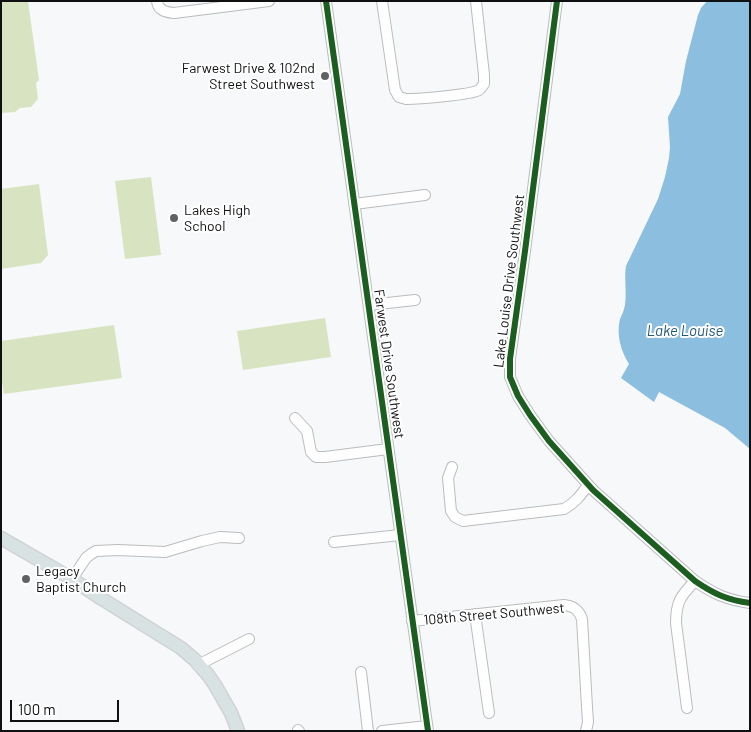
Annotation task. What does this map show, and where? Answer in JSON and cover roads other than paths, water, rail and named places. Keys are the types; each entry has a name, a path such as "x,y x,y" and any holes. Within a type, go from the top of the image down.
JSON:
{"main road":[{"path":"1,538 72,579 174,643 195,660 208,675 225,702 238,731"}],"street":[{"path":"159,5 166,12 181,12 269,1"},
{"name":"Farwest Drive Southwest","path":"326,1 427,728"},
{"path":"382,1 395,90 399,97 411,99 467,93 478,90 483,85 484,75 476,1"},
{"name":"Lake Louise Drive Southwest","path":"557,1 509,367 512,384 530,415 588,485 695,581 723,598 750,604"},
{"path":"354,204 425,195"},
{"path":"369,305 415,300"},
{"path":"296,418 306,431 311,452 316,458 388,449"},
{"path":"452,467 448,478 452,511 455,517 462,521 564,509 579,498 588,485"},
{"path":"334,542 400,535"},
{"path":"72,579 86,558 96,551 164,552 220,537 239,538"},
{"path":"687,708 676,612 682,595 695,581"},
{"name":"108th Street Southwest","path":"412,621 564,605 576,608 582,620 588,722 586,731"},
{"path":"475,614 488,714"},
{"path":"198,665 249,639"},
{"path":"361,672 368,731"},
{"path":"382,731 427,728"}],"water":[{"name":"Lake Louise","path":"707,1 750,1 750,449 725,428 659,392 654,402 621,378 629,364 619,337 620,319 626,295 626,266 658,199 665,177 670,147 668,117 680,94 698,15"}],"place":[{"name":"Farwest Drive & 102nd Street Southwest","path":"325,76"},
{"name":"Lakes High School","path":"174,218"},
{"name":"Legacy Baptist Church","path":"26,579"}]}
